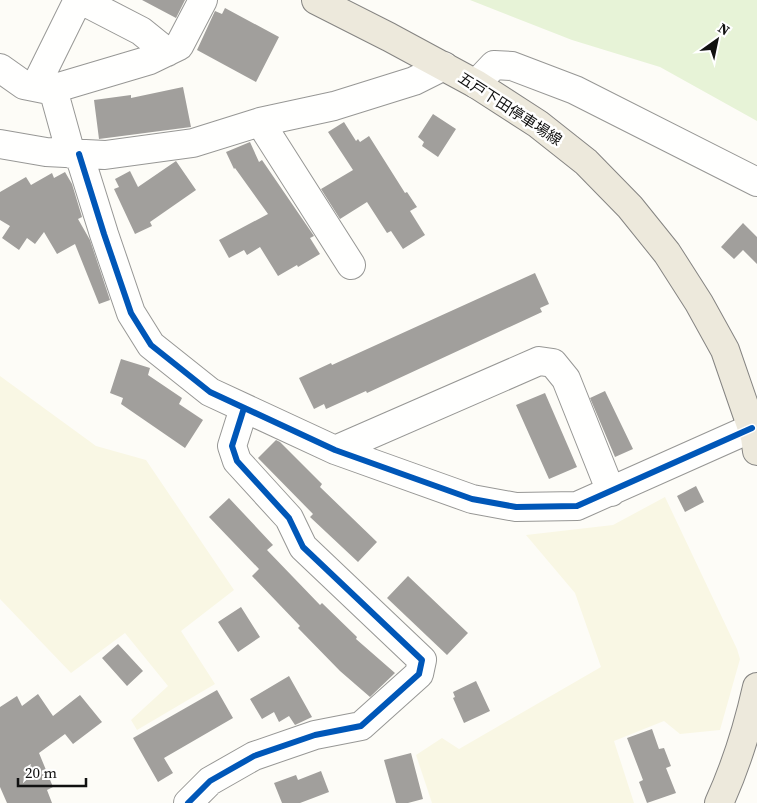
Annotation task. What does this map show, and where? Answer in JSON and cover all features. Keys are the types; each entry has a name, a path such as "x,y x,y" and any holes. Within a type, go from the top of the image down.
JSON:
{"main road":[{"name":"五戸下田停車場線","path":"316,0 476,84 538,124 586,162 630,207 668,253 699,303 725,350 754,440"},
{"path":"719,803 728,784 750,719 757,686"}],"street":[{"path":"167,52 141,31 80,0 44,88 75,154 131,313 151,345 210,392 334,450 472,499 516,507 577,506 754,440"},
{"path":"0,68 24,85 44,88 150,60 179,46 203,0"},
{"path":"476,84 494,64 512,66 575,90 757,182"},
{"path":"0,144 46,152 105,155 193,142 260,122 334,106 414,81 444,66"},
{"path":"260,122 351,266"},
{"path":"334,450 539,361 553,363 566,379 611,492"},
{"path":"188,803 210,781 254,756 315,735 361,726 418,674 422,660 303,547 289,518 237,461 232,446 244,408"}],"shaded area":[{"path":"0,376 96,446 146,460 234,590 181,631 215,684 137,730 131,720 168,686 125,633 71,673 0,599"},
{"path":"665,497 740,659 720,730 680,734 664,721 614,741 634,803 432,803 416,755 442,738 459,749 601,667 575,593 526,535 613,525"}],"green space":[{"path":"470,0 757,0 757,121 660,67 572,40"}],"building":[{"path":"142,0 185,0 176,18"},
{"path":"225,8 279,37 256,82 197,50 215,11 222,14"},
{"path":"183,87 191,127 99,139 94,100 131,95 131,98"},
{"path":"433,114 456,129 438,157 422,146 424,142 418,137"},
{"path":"344,122 356,141 358,139 360,142 369,136 405,193 407,192 417,207 410,211 425,235 403,249 391,231 387,233 367,202 340,219 321,189 353,170 328,132"},
{"path":"250,142 259,162 262,160 314,236 310,238 320,254 278,276 260,247 247,255 244,250 229,258 219,240 268,214 234,169 226,152"},
{"path":"176,161 196,190 150,222 152,226 135,234 114,189 119,187 115,179 130,171 138,187"},
{"path":"65,172 72,184 82,217 78,219 90,240 110,300 99,304 75,244 57,254 44,232 35,244 27,238 19,250 2,238 10,226 0,220 0,192 26,177 31,185 52,173 54,178"},
{"path":"743,223 757,237 757,264 743,250 734,259 721,247"},
{"path":"535,273 549,304 540,308 542,312 367,393 366,391 326,409 324,404 314,409 299,378 331,363 332,365"},
{"path":"121,359 150,368 148,375 182,398 179,404 203,420 185,448 121,404 123,398 110,393"},
{"path":"605,391 633,449 615,457 590,398"},
{"path":"545,393 577,467 549,479 516,405"},
{"path":"276,440 322,484 320,487 377,542 358,562 310,517 313,514 258,458"},
{"path":"696,486 704,502 685,512 677,496"},
{"path":"229,498 273,545 267,550 320,605 322,603 357,637 356,639 395,673 370,697 340,671 298,628 300,626 252,576 259,569 209,517"},
{"path":"408,576 468,633 447,655 387,598"},
{"path":"241,607 260,637 238,652 218,622"},
{"path":"118,644 143,671 127,686 102,658"},
{"path":"289,676 312,717 295,725 289,716 279,722 274,712 262,719 250,699"},
{"path":"476,681 490,711 464,723 453,698 455,697 453,692"},
{"path":"217,690 233,718 164,758 173,773 158,782 133,738"},
{"path":"38,694 53,716 80,695 102,722 73,744 65,734 39,753 53,787 47,790 52,803 7,803 0,787 0,707 17,696 22,706"},
{"path":"652,729 659,749 664,748 671,766 666,768 676,793 647,803 639,782 643,780 627,738"},
{"path":"411,753 423,799 408,803 396,803 384,760"},
{"path":"321,771 329,792 300,803 282,803 274,783 296,775 298,780"}],"cycle path":[{"path":"79,154 131,313 151,345 210,392 335,450 472,499 516,507 577,506 752,428"},
{"path":"188,803 210,781 254,756 315,735 361,726 419,674 422,660 303,547 289,518 237,461 232,446 244,408"}]}
